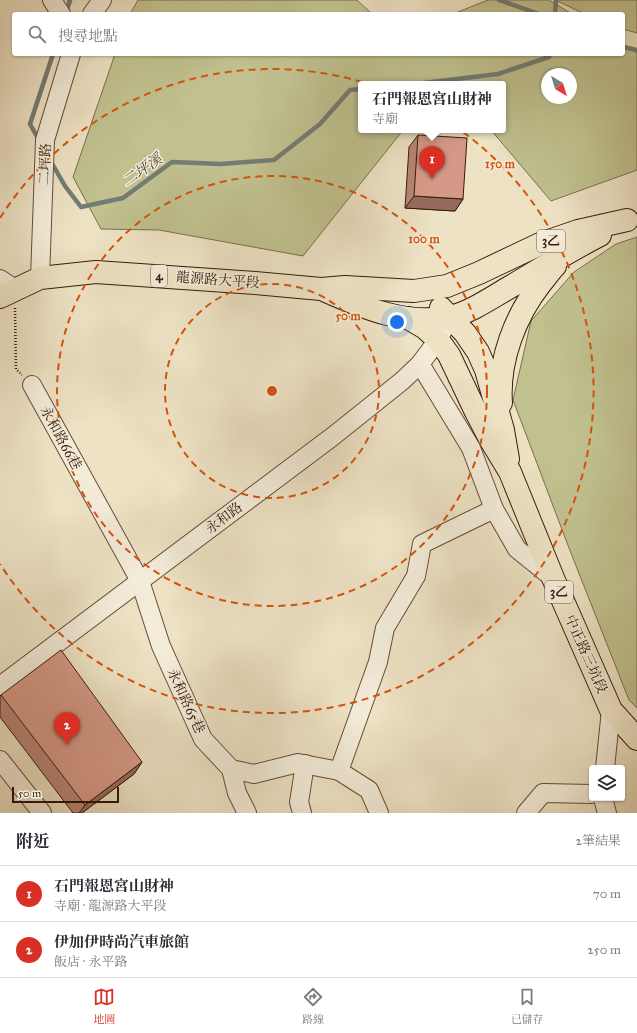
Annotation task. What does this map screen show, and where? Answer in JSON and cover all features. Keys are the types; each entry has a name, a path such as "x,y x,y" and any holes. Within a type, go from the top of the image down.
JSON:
{"main road":[{"name":"龍源路大平段","path":"5,288 40,278 96,272 321,289 345,287 414,291 447,286 479,273 540,244 572,233 632,218"},
{"name":"龍源路大平段","path":"321,289 363,307 408,318 427,319 450,317 470,310 580,245 632,218"},
{"name":"中正路三坑段","path":"510,472 503,430 500,396 504,361 514,327 531,296 553,268 580,245"},
{"name":"龍源路大平段","path":"450,317 455,299 461,289 479,273"},
{"name":"龍源路大平段","path":"414,291 436,304 450,317"},
{"name":"中正路三坑段","path":"450,317 465,332 478,352 486,370 503,430"},
{"name":"中正路三坑段","path":"450,317 450,346 458,373"},
{"name":"4","path":"408,318 425,328 438,340"},
{"name":"中正路三坑段","path":"438,340 449,355 490,439 510,472 553,578 611,710 637,739"}],"street":[{"path":"52,0 61,12"},
{"path":"93,12 102,0"},
{"name":"二坪路","path":"40,278 45,140 70,56"},
{"name":"永和路","path":"0,686 332,436 402,381 420,364 438,340 450,317"},
{"path":"420,364 471,448 494,509 517,549 553,578"},
{"name":"永和路66巷","path":"32,385 140,581"},
{"path":"339,771 378,662 385,628 416,576 422,544 494,509"},
{"name":"永和路65巷","path":"140,581 161,646 203,739 231,769 237,793 247,813"},
{"path":"605,765 611,710"},
{"path":"0,760 42,813"},
{"path":"231,769 254,774 298,763 339,771 369,790 379,813"},
{"path":"302,813 299,802 305,764"},
{"path":"526,813 543,793 589,794"},
{"path":"604,801 607,813"}],"path":[{"path":"5,288 16,369 32,385"}],"green space":[{"path":"138,0 357,0 370,12 131,12"},
{"path":"488,0 549,0 569,12 458,12"},
{"path":"555,0 637,0 637,33 625,30 625,12 581,12"},
{"path":"625,45 637,53 637,170 551,201 494,133 506,133 506,81 358,81 358,133 401,133 303,256 159,230 101,229 73,177 114,56 625,56"},
{"path":"637,237 637,708 629,700 513,400 531,321 574,272 616,244"}],"building":[{"path":"418,135 467,138 463,199 414,196"},
{"path":"61,650 142,762 85,805 1,695"}],"waterway":[{"name":"二坪溪","path":"66,12 70,1 69,0"},
{"path":"499,0 533,12"},
{"path":"555,12 556,0"},
{"name":"二坪溪","path":"625,47 637,50"},
{"name":"二坪溪","path":"40,142 30,124 52,56"},
{"name":"二坪溪","path":"440,81 498,74 549,56"},
{"name":"二坪溪","path":"50,160 65,186 81,207 123,198 172,162 221,164 274,160 320,124 350,90 358,89"}],"place":[{"name":"石門報恩宮山財神","path":"432,179"},
{"name":"伊加伊時尚汽車旅館","path":"67,745"}]}
